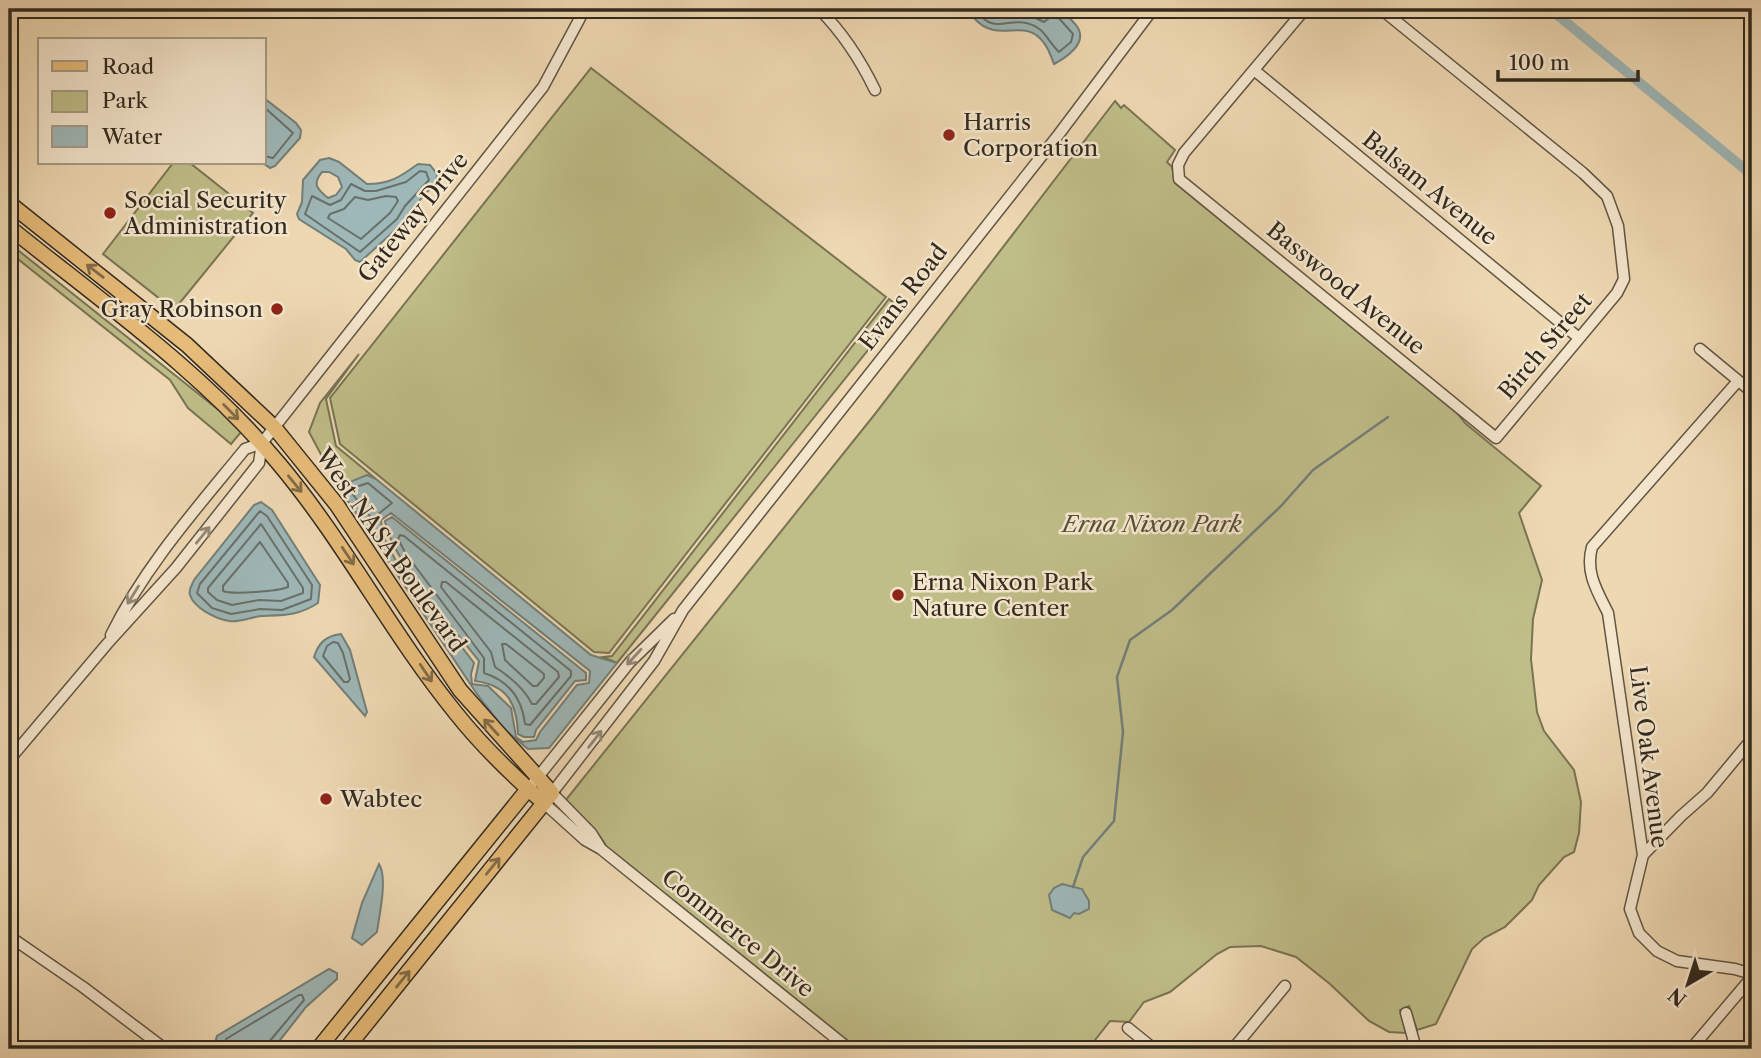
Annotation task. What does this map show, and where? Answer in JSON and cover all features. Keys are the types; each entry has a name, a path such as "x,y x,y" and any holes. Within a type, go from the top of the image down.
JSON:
{"main road":[{"name":"West NASA Boulevard","path":"9,203 187,345 274,427 337,505 460,690 538,776 548,798"},
{"name":"West NASA Boulevard","path":"9,227 185,369 262,443 327,525 444,698 491,753 528,789 548,798"},
{"path":"317,1049 528,789"},
{"path":"346,1049 548,798"}],"street":[{"name":"Gateway Drive","path":"107,643 176,568 229,502 259,463 262,443 274,427 543,87 583,9"},
{"path":"819,9 834,24 876,90"},
{"name":"Evans Road","path":"548,798 654,661 684,610 1065,126 1153,9"},
{"path":"1254,70 1305,9"},
{"name":"Birch Street","path":"1381,9 1607,196 1618,226 1624,279 1617,293 1496,438"},
{"name":"Basswood Avenue","path":"1254,70 1184,153 1178,165 1179,179 1496,438"},
{"name":"Balsam Avenue","path":"1254,70 1579,338"},
{"path":"1700,349 1752,392"},
{"name":"Live Oak Avenue","path":"1738,381 1592,547 1589,559 1593,582 1608,613 1643,855 1630,909 1639,933 1657,951 1677,961 1735,969 1752,975"},
{"name":"Gateway Drive","path":"107,643 131,597 164,550 245,449 262,443"},
{"name":"Evans Road","path":"528,789 630,662 684,610"},
{"path":"9,760 107,643"},
{"path":"1643,855 1707,793 1752,739"},
{"name":"Commerce Drive","path":"548,798 585,840 601,849 849,1049"},
{"path":"9,936 83,987 165,1049"},
{"path":"1691,1049 1752,975"},
{"path":"1233,1049 1285,986"},
{"path":"1406,1013 1416,1049"},
{"path":"1128,1028 1154,1049"}],"green space":[{"path":"591,68 886,297 609,653 594,652 340,444 330,398"},
{"name":"Erna Nixon Park","path":"1115,101 1121,108 1124,105 1175,150 1167,162 1172,167 1175,183 1457,413 1465,423 1541,486 1519,513 1542,580 1533,619 1531,659 1537,712 1544,731 1574,770 1581,802 1579,833 1574,852 1564,857 1539,885 1532,900 1505,927 1484,938 1472,949 1436,1024 1417,1030 1409,1006 1400,1010 1406,1033 1389,1032 1369,1021 1330,984 1296,957 1261,946 1230,947 1217,954 1170,992 1144,1002 1129,1022 1110,1021 1088,1049 858,1049 607,847 599,835 565,801 875,414"},
{"path":"172,164 191,164 253,213 174,310 103,254"},
{"path":"9,243 220,411 241,432 231,444 188,408 170,380 9,252"},
{"path":"889,299 901,309 617,663 603,657 612,656"},
{"path":"359,354 326,399 336,446 376,479 367,475 344,486 324,460 309,432 320,403"}],"water":[{"path":"977,9 1060,9 1078,27 1079,41 1073,50 1054,64 1046,45 1036,35 1028,31 993,30 983,26 974,18"},
{"path":"266,100 301,130 300,138 275,166 270,168 264,164"},
{"path":"329,158 339,162 367,184 394,179 418,164 430,165 437,174 436,182 403,223 360,262 346,249 299,219 297,214 302,202 303,180 320,160","holes":["322,172 338,177 342,187 336,195 328,198 317,183"]},
{"path":"367,475 376,479 591,655 617,663 549,748 528,749 504,729 477,694 340,489 347,483","holes":["391,513 590,671 589,683 577,685 536,740 523,742 516,737 511,708 488,686 472,684 474,663 396,561 383,536 381,520"]},
{"path":"261,502 272,510 320,585 318,603 291,614 237,621 218,618 192,600 190,588 254,505"},
{"path":"392,517 586,673 586,680 575,681 536,730 534,737 518,734 515,713 508,697 502,691 475,681 479,661 424,593 399,554 385,521"},
{"path":"341,634 350,650 367,712 365,716 314,657 324,641"},
{"path":"379,864 383,887 377,932 362,945 352,938 362,903"},
{"path":"1062,884 1082,889 1089,901 1089,909 1079,914 1074,913 1070,918 1052,910 1049,895 1054,888"},
{"path":"329,969 337,973 337,979 306,1007 273,1049 221,1049 215,1043 217,1036"}],"waterway":[{"path":"1550,9 1752,175"},
{"path":"1073,887 1083,857 1114,821 1123,732 1117,677 1130,640 1172,610 1281,506 1313,470 1388,417"}],"place":[{"name":"Harris Corporation","path":"949,135"},
{"name":"Social Security Administration","path":"110,213"},
{"name":"Gray Robinson","path":"277,309"},
{"name":"Erna Nixon Park Nature Center","path":"898,595"},
{"name":"Wabtec","path":"326,799"}]}
